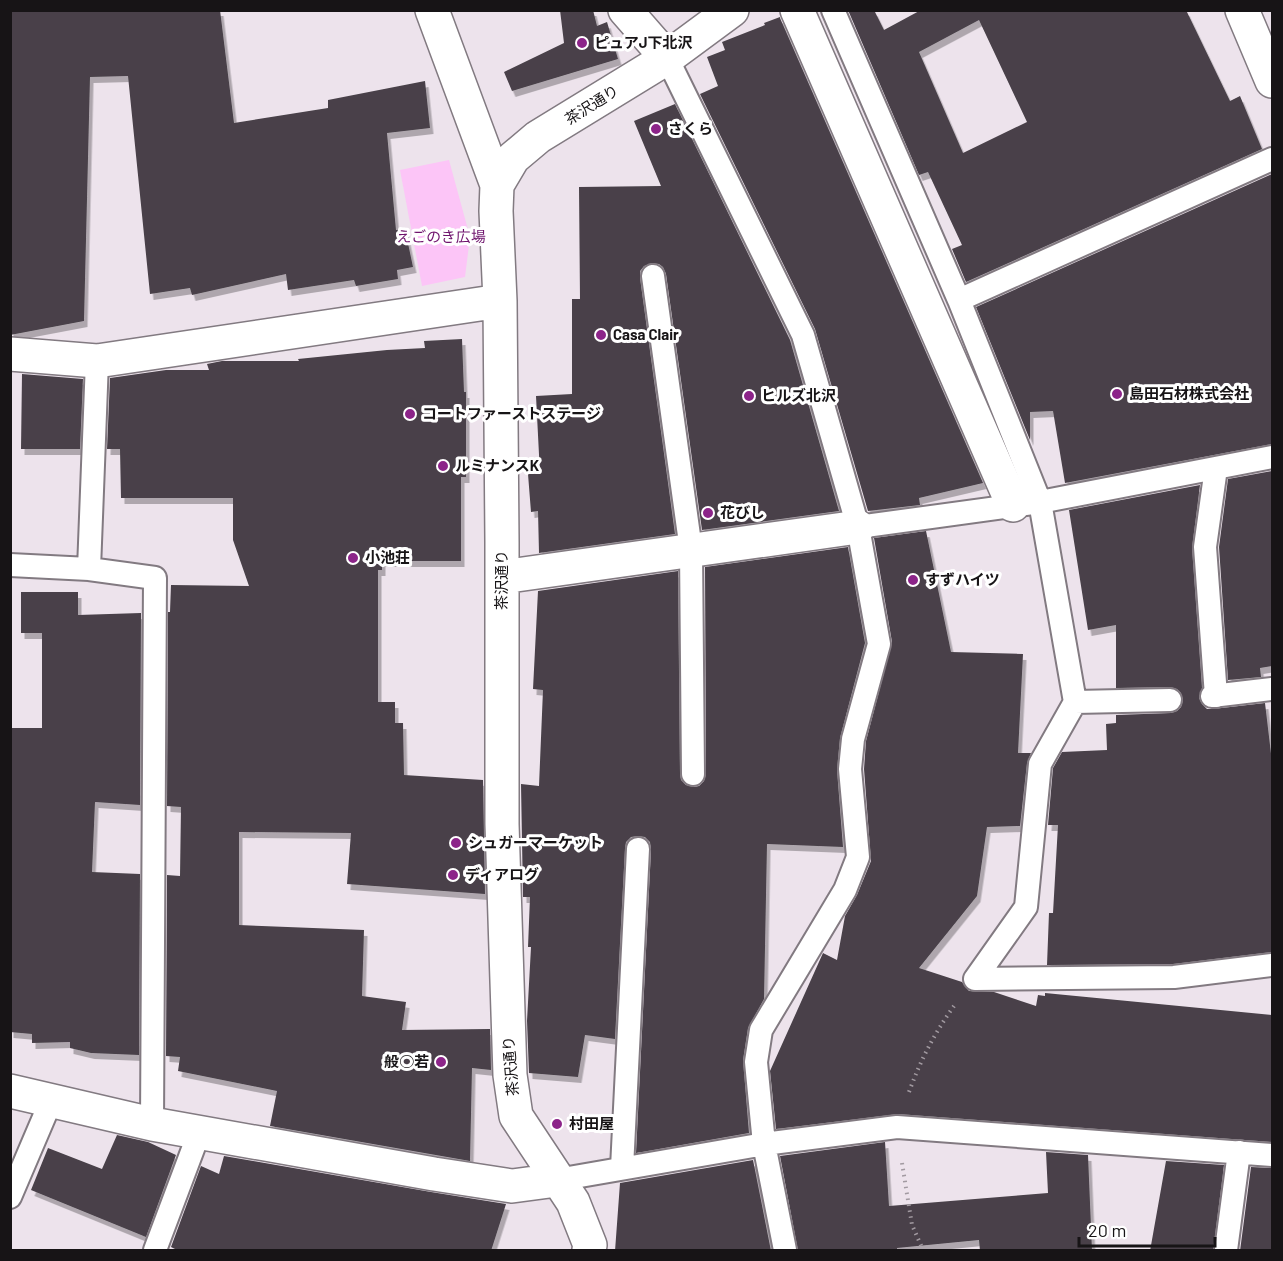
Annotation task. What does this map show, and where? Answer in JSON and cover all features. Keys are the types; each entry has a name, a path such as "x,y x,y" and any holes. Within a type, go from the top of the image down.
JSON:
{"street":[{"path":"432,10 497,185"},
{"path":"625,10 667,57"},
{"name":"茶沢通り","path":"589,1251 590,1245 573,1202 516,1116 510,1075 502,824 500,301 497,185 513,158 538,137 579,114 667,57 732,10"},
{"path":"797,10 1009,492 1027,503"},
{"path":"1242,10 1272,81"},
{"path":"10,354 97,361 500,301"},
{"path":"502,577 858,527"},
{"path":"10,1091 199,1133 512,1186 557,1180"}],"lane":[{"path":"833,10 959,300 1027,503 1076,702 1040,764 1026,907 975,979 1174,977 1272,965"},
{"path":"667,57 803,335 858,527 879,644 853,739 850,769 858,857 845,890 761,1030 756,1062 764,1144 785,1251"},
{"path":"959,300 1272,159"},
{"path":"653,276 692,550 693,774"},
{"path":"89,569 97,361"},
{"path":"858,527 1027,503 1272,457"},
{"path":"1216,468 1205,547 1214,696 1272,689"},
{"path":"10,565 89,569 155,578 152,1124"},
{"path":"1076,702 1170,700"},
{"path":"622,1168 638,849"},
{"path":"10,1197 51,1101"},
{"path":"557,1180 764,1144 897,1127 1272,1155"},
{"path":"155,1251 199,1133"},
{"path":"1226,1251 1239,1152"}],"green space":[{"name":"えごのき広場","path":"449,160 470,237 465,277 422,286 400,170"}],"building":[{"path":"10,10 220,10 234,123 328,108 328,100 425,81 430,128 387,133 396,230 405,229 413,267 397,270 398,279 356,286 354,280 288,290 286,274 192,295 190,288 150,294 128,76 90,77 84,321 10,335"},
{"name":"ピュアJ下北沢","path":"560,10 593,10 597,26 607,22 618,59 512,91 504,72 564,43"},
{"path":"848,10 874,10 884,30 921,10 1186,10 1230,101 1240,96 1262,149 966,282 952,249 962,245 928,172 919,175","holes":["979,20 1027,122 963,153 919,52"]},
{"path":"780,17 983,483 919,498 920,505 868,511 815,329 700,94 718,86 707,57 725,50 722,42"},
{"path":"675,104 790,340 839,511 702,530 666,274 663,267 652,263 644,266 640,271 640,278 675,534 539,553 538,511 531,512 528,474 540,474 536,396 572,394 572,299 580,299 579,187 661,186 634,121"},
{"path":"1272,174 1272,444 1065,483 1053,411 1030,412 1030,440 976,307"},
{"path":"462,339 464,392 466,392 466,477 461,477 461,561 382,561 382,570 378,570 378,702 395,702 395,723 403,723 404,775 483,780 485,894 347,884 351,833 239,832 239,925 364,930 362,996 406,1002 402,1030 490,1029 491,1070 472,1068 470,1161 270,1126 277,1091 178,1071 180,1057 166,1056 167,875 180,876 181,807 167,806 168,612 170,612 171,585 249,586 233,540 233,498 121,498 120,449 107,449 110,378 166,370 209,370 207,364 222,361 299,361 298,359 425,348 424,341"},
{"path":"22,374 83,379 80,449 21,449"},
{"path":"1272,471 1272,666 1260,668 1261,677 1228,680 1219,547 1228,479"},
{"path":"1200,485 1192,548 1202,688 1199,698 1207,709 1265,703 1272,762 1272,952 1173,964 1047,965 1049,913 1053,913 1058,825 1048,825 1053,768 1062,752 1107,750 1106,724 1116,723 1116,715 1171,713 1181,707 1183,700 1177,689 1170,687 1116,688 1116,625 1088,630 1069,510"},
{"path":"926,531 951,652 1023,654 1018,753 1031,753 1027,763 1020,826 987,827 977,896 919,968 962,982 969,991 994,992 1036,1006 1038,995 1045,996 1045,993 1272,1015 1272,1142 898,1114 776,1129 770,1071 823,953 837,960 845,916 857,895 871,861 864,769 866,741 892,642 874,538"},
{"path":"848,547 865,643 840,738 837,770 843,847 767,844 764,999 748,1028 743,1060 749,1133 636,1153 651,850 650,842 645,837 631,837 626,842 625,848 615,1039 585,1035 578,1077 529,1073 527,1021 531,947 528,947 530,897 523,897 521,784 539,786 543,690 533,689 538,591 678,571 680,774 681,780 686,785 694,787 704,781 706,774 705,567"},
{"path":"21,592 78,592 78,615 141,613 140,805 95,802 92,872 140,874 139,1055 91,1053 70,1048 70,1042 32,1043 32,1034 10,1032 10,728 42,728 42,633 21,633"},
{"path":"117,1135 148,1142 176,1155 146,1237 31,1190 48,1148 102,1169"},
{"path":"885,1142 889,1206 1048,1193 1046,1152 1088,1155 1092,1251 980,1251 979,1240 897,1248 897,1251 798,1251 780,1156"},
{"path":"224,1156 506,1204 491,1251 179,1251 171,1247 201,1166 219,1174"},
{"path":"753,1160 771,1251 615,1251 620,1183"},
{"path":"1166,1161 1224,1165 1213,1251 1150,1251"},
{"path":"1251,1167 1272,1168 1272,1251 1240,1251"}],"place":[{"name":"ピュアJ下北沢","path":"582,43"},
{"name":"さくら","path":"656,129"},
{"name":"Casa Clair","path":"601,335"},
{"name":"島田石材株式会社","path":"1117,394"},
{"name":"ヒルズ北沢","path":"749,396"},
{"name":"コートファーストステージ","path":"410,414"},
{"name":"ルミナンスK","path":"443,466"},
{"name":"花びし","path":"708,513"},
{"name":"小池荘","path":"353,558"},
{"name":"すずハイツ","path":"913,580"},
{"name":"シュガーマーケット","path":"456,843"},
{"name":"ディアログ","path":"453,875"},
{"name":"般○若","path":"441,1062"},
{"name":"村田屋","path":"557,1124"}]}
